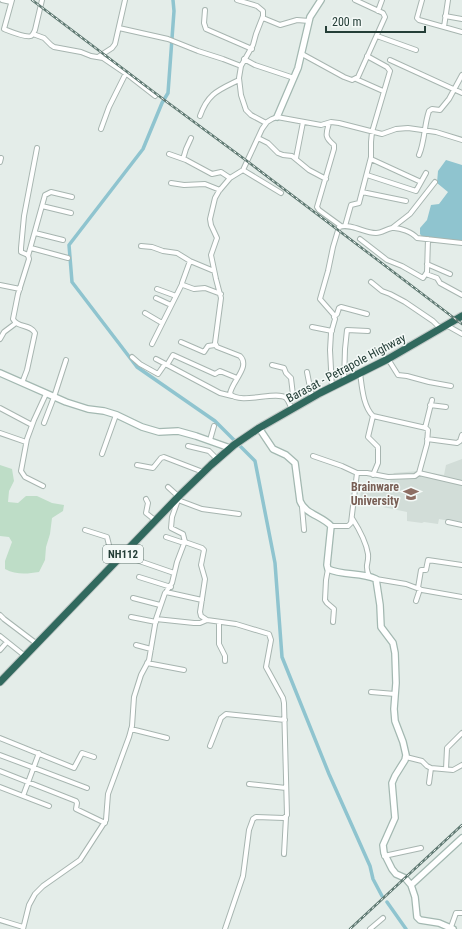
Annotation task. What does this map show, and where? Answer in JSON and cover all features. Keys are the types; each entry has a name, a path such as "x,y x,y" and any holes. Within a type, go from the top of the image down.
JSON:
{"highway":[{"name":"Barasat - Petrapole Highway","path":"232,446 292,409 388,359 462,316"},
{"name":"NH112","path":"0,681 38,644 203,472 232,446"}],"street":[{"path":"2,0 12,1 4,29 26,36 31,36 33,34 44,38 51,45 103,58 126,73 155,96"},
{"path":"33,34 42,0"},
{"path":"98,57 112,48 115,44 125,0"},
{"path":"237,0 259,7 263,11 263,18 256,34 252,49 241,66 239,80 241,95 246,110 251,115 266,123"},
{"path":"215,345 221,294 211,255 217,238 210,219 215,198 230,178 243,170 266,123 277,117 294,78 302,54 309,22 313,12 321,0"},
{"path":"355,0 383,13 385,17 360,74 356,79"},
{"path":"378,11 382,0"},
{"path":"422,0 417,18 422,21 462,32"},
{"path":"444,27 448,0"},
{"path":"205,10 204,23 206,29 252,49"},
{"path":"445,16 462,19"},
{"path":"263,18 280,24 297,20 309,22"},
{"path":"119,28 168,39 241,66"},
{"path":"377,36 416,50"},
{"path":"302,54 344,77 356,79 384,91"},
{"path":"334,317 320,299 338,229 343,226 352,204 359,204 370,159 372,132 389,74 389,68 367,56"},
{"path":"244,60 294,78"},
{"path":"390,60 454,91 462,93"},
{"path":"101,129 109,107 126,73"},
{"path":"419,154 423,144 424,130 429,111 432,109 440,110 442,108 462,76"},
{"path":"200,116 204,105 212,95 239,80"},
{"path":"277,117 321,125 339,122 382,134 402,128 424,130 462,140"},
{"path":"296,158 303,122"},
{"path":"328,123 326,137 328,141 334,145 334,149 318,209 343,226 376,233 391,228 410,214 435,182"},
{"path":"183,159 191,138"},
{"path":"258,138 266,141 281,154 296,158 309,170 326,179"},
{"path":"28,256 21,252 21,248 25,211 37,148"},
{"path":"169,154 183,159 212,174 221,172 230,178"},
{"path":"370,159 421,182"},
{"path":"243,170 281,193"},
{"path":"367,175 416,191 426,173"},
{"path":"171,183 184,185 204,184 220,190"},
{"path":"22,383 28,366 35,333 32,329 16,323 13,319 28,256 45,195 51,192 72,197"},
{"path":"362,192 406,201"},
{"path":"42,206 71,213"},
{"path":"391,228 414,234 417,238 462,243"},
{"path":"35,233 63,240"},
{"path":"360,239 387,260 404,266 423,278 426,274 428,239"},
{"path":"141,246 177,253 190,261 214,271"},
{"path":"31,248 68,258"},
{"path":"152,344 182,284 190,261"},
{"path":"427,264 450,274"},
{"path":"426,274 437,278 440,283 462,295"},
{"path":"371,282 382,291 405,302 433,321 462,334"},
{"path":"182,284 194,289 205,288 221,294"},
{"path":"0,285 20,288"},
{"path":"157,289 176,296"},
{"path":"156,298 171,305"},
{"path":"332,388 330,353 334,317 340,307 367,314"},
{"path":"145,313 162,323"},
{"path":"0,339 4,332 16,323"},
{"path":"312,327 332,331"},
{"path":"344,381 347,330 368,331"},
{"path":"182,342 204,352 208,346 215,345 242,358 243,364 237,378 230,388 230,394 232,396"},
{"path":"132,357 140,364 158,374 173,355 215,374 220,371 237,378"},
{"path":"156,359 220,393 249,398 281,395 287,398 292,409"},
{"path":"388,359 398,375 451,386"},
{"path":"44,423 66,360"},
{"path":"272,365 284,368 286,374 291,377 293,395 292,397 287,398"},
{"path":"308,372 312,398"},
{"path":"0,373 54,398 88,409 116,414 142,427 159,432 178,431 232,446"},
{"path":"360,373 367,408 373,416 425,428"},
{"path":"42,486 25,477 21,473 26,442 46,394"},
{"path":"419,474 427,439 428,430 425,428 432,400"},
{"path":"430,405 446,407"},
{"path":"0,408 32,425"},
{"path":"102,454 116,414"},
{"path":"373,416 368,437 378,447 379,460 373,475"},
{"path":"210,440 214,426"},
{"path":"259,428 273,449 286,455 295,463 302,506 304,530"},
{"path":"0,433 26,442"},
{"path":"427,439 457,443 460,441 462,435"},
{"path":"188,446 209,451 217,459"},
{"path":"313,456 345,467 357,473 360,472 388,476 415,476 419,474 462,483"},
{"path":"137,465 153,468 161,458 164,457 203,472"},
{"path":"302,506 326,521 331,526 348,526 351,523 352,518 357,473"},
{"path":"168,487 179,498 202,509 239,514"},
{"path":"0,920 23,928 29,905 35,894 43,886 80,860 108,817 108,794 132,729 134,697 151,649 160,605 170,587 184,542 183,534 171,526 172,517 179,498"},
{"path":"146,499 148,504 146,513 156,520"},
{"path":"352,518 364,540 368,555 366,568 369,576"},
{"path":"448,522 462,525"},
{"path":"331,526 325,600 334,610 333,622"},
{"path":"85,530 107,537 110,549 120,557 174,573"},
{"path":"166,537 186,542 204,550 201,565 205,580 200,612 202,616 207,620 236,624 269,634 271,640 266,667 283,698 285,720 286,817 284,854"},
{"path":"416,601 421,570 426,570 428,560 462,565"},
{"path":"328,569 335,572 369,576 376,579 406,584 419,589 462,597"},
{"path":"139,577 170,587"},
{"path":"376,579 380,605 380,627 393,643 395,653 395,721 403,742 406,757 392,783 395,818 383,844 384,856 396,874 405,878 411,885 414,893 417,917 424,921 439,923 452,928 456,913 462,913"},
{"path":"166,592 202,600"},
{"path":"133,598 160,605"},
{"path":"0,615 38,644"},
{"path":"131,617 194,624 207,620"},
{"path":"219,622 219,644 225,656 225,661"},
{"path":"0,636 24,656"},
{"path":"0,650 8,642"},
{"path":"136,645 151,649"},
{"path":"147,663 184,670"},
{"path":"370,692 396,694"},
{"path":"210,746 221,718 226,714 285,720"},
{"path":"132,729 167,738"},
{"path":"446,769 447,748 462,733"},
{"path":"0,738 74,768 82,753 94,757"},
{"path":"23,796 40,753"},
{"path":"0,755 87,788"},
{"path":"406,757 422,761 426,766 431,768 456,769 462,765"},
{"path":"428,783 431,768"},
{"path":"0,771 76,801 76,809 104,823"},
{"path":"249,784 286,788"},
{"path":"0,788 49,806"},
{"path":"225,929 243,876 248,837 253,819 256,817 286,817"},
{"path":"411,885 462,838"},
{"path":"384,856 421,848"},
{"path":"370,929 383,918"}],"shaded area":[{"name":"Brainware University","path":"462,459 462,523 439,519 438,524 407,521 407,512 383,507 383,501 370,499 360,500 361,484 389,488 391,477 394,473 419,471 444,475 446,465"}],"green space":[{"path":"0,465 12,469 14,481 9,491 8,502 18,503 26,496 37,496 52,503 64,505 63,511 52,518 45,560 39,572 22,574 5,569 5,561 12,542 9,537 0,536"}],"water":[{"path":"446,160 462,165 462,241 457,240 453,243 424,239 420,234 420,228 427,220 431,205 439,204 448,192 437,183 438,171"}],"waterway":[{"path":"173,0 174,11 168,93 162,103 143,149 69,245 72,282 137,367 215,421 234,440"},
{"path":"238,444 255,461 275,563 282,657 329,774 370,866 373,879 382,896"},
{"path":"387,902 406,929"}],"railway":[{"path":"32,0 462,324"},
{"path":"350,929 462,825"}],"place":[{"name":"Brainware University","path":"411,494"}]}
